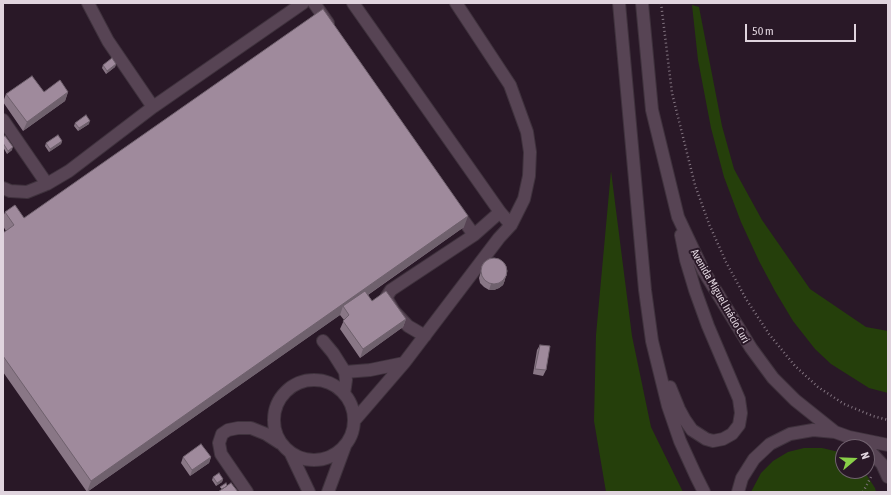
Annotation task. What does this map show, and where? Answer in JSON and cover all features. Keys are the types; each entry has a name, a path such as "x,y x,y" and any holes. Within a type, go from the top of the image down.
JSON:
{"street":[{"path":"88,3 108,41 153,107"},
{"path":"3,188 10,191 27,192 47,184 69,171 153,107 303,3"},
{"path":"314,3 337,36"},
{"path":"353,3 500,212 511,225"},
{"path":"354,421 404,363 499,238 511,225 524,199 529,176 530,152 528,132 510,85 456,3"},
{"path":"619,3 645,290 652,341 668,406 680,441 704,492"},
{"name":"Avenida Miguel Inácio Curi","path":"642,3 652,110 678,217 703,270 751,348 773,378 795,400 835,432"},
{"path":"3,120 47,184"},
{"path":"449,200 474,236"},
{"path":"425,336 408,326 394,311 388,301 387,296 396,287 474,236 500,212"},
{"path":"652,341 679,409 692,430 706,440 713,441 723,439 732,434 739,425 741,413 739,399 708,326 695,290 686,260 678,217"},
{"path":"488,223 499,238"},
{"path":"323,341 333,353 345,372 344,394"},
{"path":"345,372 370,370 404,363"},
{"path":"281,444 275,432 274,418 276,405 284,393 294,385 307,380 321,380 334,385 344,394 351,406 354,421 352,433 346,444 328,492"},
{"path":"247,492 222,454 219,443 222,434 228,430 251,428 266,434 281,444 291,454 309,492"},
{"path":"738,492 742,478 754,459 770,444 790,434 813,430 835,432 849,437 888,445"},
{"path":"291,454 311,460 321,460 331,457 346,444"},
{"path":"875,457 882,464 888,477"}],"path":[{"path":"662,3 672,93 695,185 709,224 726,262 746,299 769,334 795,366 818,387 844,404 873,416 888,420"}],"green space":[{"path":"692,5 699,7 722,126 734,169 762,220 810,289 866,327 888,331 888,393 869,388 831,364 815,349 793,321 759,261 741,222 724,177 711,128 698,60"},
{"path":"611,171 632,336 651,427 683,492 606,492 594,421 596,335"},
{"path":"804,448 822,448 835,451 835,479 869,479 876,492 751,492 761,473 773,461 788,452"}],"building":[{"path":"323,9 468,216 91,481 3,356 3,233 14,225 5,212 15,205 24,218"},
{"path":"112,58 116,64 107,71 103,65"},
{"path":"32,76 44,92 60,80 68,92 27,122 6,94"},
{"path":"86,115 90,121 79,128 75,123"},
{"path":"58,135 62,141 50,149 46,143"},
{"path":"5,136 13,147 8,151 3,143 3,137"},
{"path":"494,258 503,262 507,271 503,280 494,284 485,280 481,271 485,262"},
{"path":"365,291 372,301 386,291 406,319 363,349 343,321 349,315 343,306"},
{"path":"540,345 550,346 546,370 535,369"},
{"path":"201,444 211,457 192,470 183,457"},
{"path":"219,473 223,479 217,483 213,477"},
{"path":"226,483 227,486 222,489 220,487"},
{"path":"231,483 238,492 218,492"}]}
